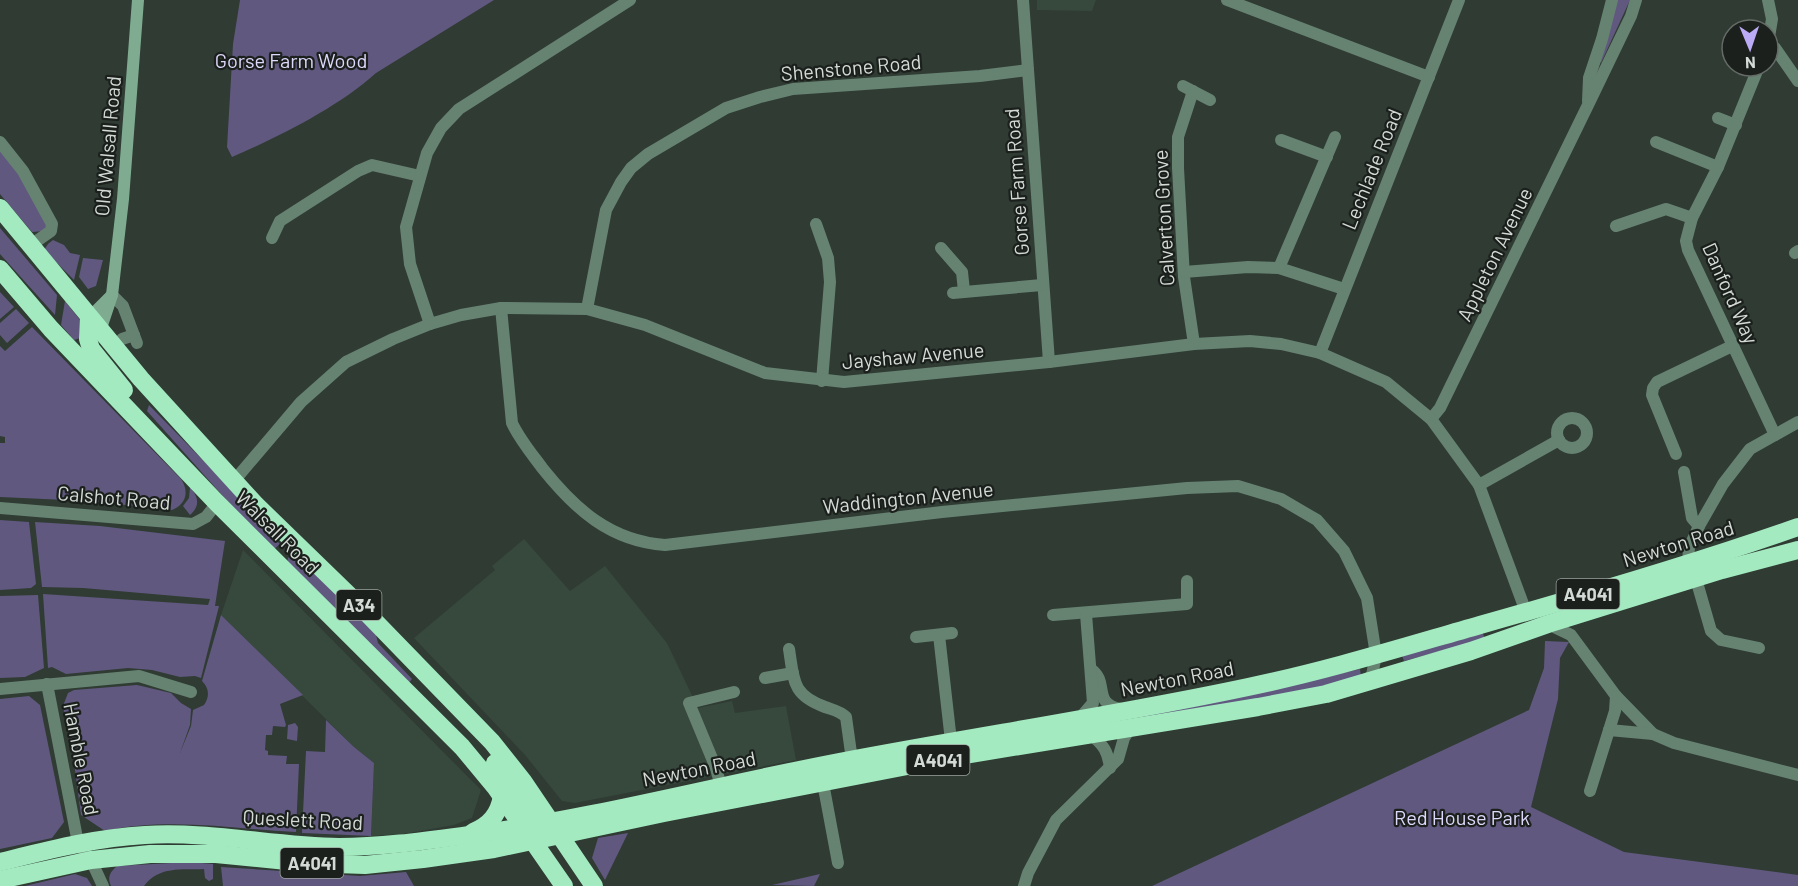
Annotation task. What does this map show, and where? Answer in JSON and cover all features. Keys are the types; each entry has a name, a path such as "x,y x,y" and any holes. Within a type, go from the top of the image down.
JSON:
{"highway":[{"name":"Walsall Road","path":"0,208 95,324 256,505 358,604 498,750 542,831"},
{"name":"Walsall Road","path":"0,269 51,329 217,503 462,747 502,796 542,831"},
{"path":"95,324 88,339 91,349 176,458"},
{"name":"Newton Road","path":"542,831 721,787 1080,718 1130,720 1258,707 1326,694 1422,666 1585,613 1798,527"},
{"path":"275,562 295,542"},
{"name":"Newton Road","path":"542,831 823,783 964,755 1091,735 1130,720 1376,655 1526,612 1692,571 1798,550"},
{"path":"409,694 422,689 424,682 421,671"},
{"path":"460,836 478,830 493,819 500,807 502,796"},
{"name":"Queslett Road","path":"0,862 78,843 147,835 186,834 406,852 542,831"},
{"name":"Queslett Road","path":"0,880 125,855 216,854 308,863 365,865 460,836 542,831"},
{"name":"A34","path":"542,831 564,886"},
{"name":"A34","path":"542,831 574,886"},
{"name":"A34","path":"542,831 594,886"}],"main road":[{"name":"Old Walsall Road","path":"112,295 123,199 138,0"},
{"path":"95,324 112,295"}],"street":[{"path":"430,324 410,264 406,227 427,153 441,128 459,108 630,0"},
{"name":"Gorse Farm Road","path":"1023,0 1048,362"},
{"path":"1227,0 1429,77"},
{"name":"Lechlade Road","path":"1320,353 1459,0"},
{"name":"Appleton Avenue","path":"1588,105 1589,78 1612,0"},
{"name":"Appleton Avenue","path":"1431,418 1440,408 1631,16 1636,0"},
{"path":"1755,5 1768,3 1772,18"},
{"path":"1780,55 1798,81"},
{"name":"Shenstone Road","path":"587,309 606,210 621,182 631,168 648,154 726,108 793,89 980,76 1028,70"},
{"name":"Danford Way","path":"1755,78 1718,167 1692,218 1686,241 1732,346 1775,435"},
{"name":"Calverton Grove","path":"1194,344 1184,272 1178,137 1188,88 1210,100"},
{"path":"1718,118 1736,125"},
{"path":"1279,268 1335,137"},
{"path":"1281,140 1327,157"},
{"path":"0,142 23,171 52,224 51,231 31,245"},
{"path":"1656,142 1718,167"},
{"path":"272,238 280,221 358,171 372,165 420,176"},
{"path":"1616,226 1666,209 1692,218"},
{"path":"816,224 828,258 830,282 822,381"},
{"path":"941,248 962,272 958,292 1042,285"},
{"path":"1184,272 1248,267 1279,268 1344,288"},
{"path":"112,295 123,306 131,339"},
{"name":"Jayshaw Avenue","path":"234,481 301,402 346,362 430,324 460,315 501,308 587,309 645,325 765,373 822,381 844,382 1048,362 1194,344 1250,341 1281,344 1320,353 1386,382 1431,418 1479,485 1526,612"},
{"name":"Waddington Avenue","path":"501,308 509,404 512,423 519,438 577,508 601,525 630,537 650,544 665,545 942,512 1188,488 1238,486 1281,500 1317,520 1344,550 1367,598 1376,655"},
{"path":"1676,454 1652,395 1653,388 1657,382 1732,346"},
{"path":"1759,648 1721,640 1711,631 1692,571 1689,548 1698,526 1723,484 1750,448 1798,422"},
{"path":"1479,485 1559,440"},
{"path":"1684,472 1692,518 1698,526"},
{"name":"Calshot Road","path":"0,508 193,524 206,517 217,503"},
{"path":"1053,615 1187,604 1187,581"},
{"path":"1581,647 1580,624 1585,613"},
{"path":"1080,718 1093,703 1086,614"},
{"path":"1548,624 1564,630 1581,647 1616,696 1653,734"},
{"path":"916,637 952,633"},
{"path":"939,635 951,741"},
{"path":"789,649 795,684 802,696 809,702 842,713 846,717 852,760"},
{"path":"1361,684 1372,675 1376,655 1388,665 1422,666"},
{"path":"1024,886 1028,873 1056,820 1118,759 1130,720 1105,702 1099,677 1091,669"},
{"path":"765,678 793,673"},
{"path":"0,689 139,676 191,692"},
{"name":"Hamble Road","path":"47,684 78,843"},
{"path":"721,787 716,768 689,703 734,692"},
{"path":"1590,791 1615,711 1616,696"},
{"path":"1609,730 1653,734 1674,743 1798,775 1798,782"},
{"path":"1091,735 1108,753 1110,768"},
{"path":"823,783 838,863"},
{"path":"78,843 91,860 103,886"}],"shaded area":[{"path":"1037,0 1096,0 1092,11 1037,10"},
{"path":"524,539 570,591 605,566 667,643 698,708 732,701 735,713 786,706 796,760 575,803 562,801 525,755 414,638 495,570 492,566"},
{"path":"243,550 481,790 472,818 454,825 403,834 371,836 374,763 354,747 221,615"}],"green space":[{"name":"Gorse Farm Wood","path":"240,0 494,0 376,73 326,109 232,157 227,147 233,44"},
{"path":"1615,0 1630,0 1601,63 1599,60"},
{"path":"0,151 20,175 46,224 44,231 32,232 0,194"},
{"path":"0,228 57,295 55,315 0,254"},
{"path":"53,240 64,245 70,253 80,255 74,280 44,250"},
{"path":"83,258 103,260 96,286 88,289 79,277"},
{"path":"0,292 14,307 0,319"},
{"path":"65,301 80,320 80,338 74,340 61,325"},
{"path":"16,309 29,323 7,343 0,335 0,323"},
{"path":"32,327 181,479 186,492 181,504 172,510 88,501 0,497 0,443 5,443 5,437 0,436 0,346 5,351"},
{"path":"149,405 233,491 256,522 280,544 272,551 147,411"},
{"path":"190,487 195,494 197,504 190,515 183,506 189,498"},
{"path":"0,520 29,522 36,584 31,588 0,590"},
{"path":"35,522 100,526 225,541 215,606 219,606 201,678 180,677 152,670 128,668 66,674 52,667 48,668 43,594 208,605 210,599 83,588 42,587"},
{"path":"293,553 375,631 378,643 412,679 408,684 287,563"},
{"path":"38,595 44,668 25,677 0,678 0,596"},
{"path":"221,615 303,695 280,704 286,725 285,727 273,726 272,735 266,735 265,750 268,751 268,755 287,756 286,764 299,764 296,832 177,824 105,831 81,815 73,755 63,706 68,693 74,690 137,685 171,693 191,709 190,725 180,753 191,726 193,710 204,705 208,695 202,681"},
{"path":"1482,631 1485,639 1404,661 1401,653"},
{"name":"Red House Park","path":"1545,641 1569,642 1560,658 1558,699 1531,807 1624,852 1798,875 1798,886 1152,886 1529,710 1544,668"},
{"path":"1360,669 1361,676 1322,689 976,743 1303,682"},
{"path":"29,696 40,705 64,822 52,838 0,849 0,699"},
{"path":"326,720 374,763 371,836 302,833 306,751 325,752"},
{"path":"295,723 298,727 297,741 287,739 288,725"},
{"path":"628,833 605,880 592,858 598,838"},
{"path":"189,862 213,864 213,879 209,881 205,878 204,869 171,870 156,875 144,886 111,886 109,880 117,866"},
{"path":"221,867 360,876 406,872 414,886 223,886"},
{"path":"75,874 87,878 92,886 25,886"},
{"path":"820,874 814,886 772,885"}]}
